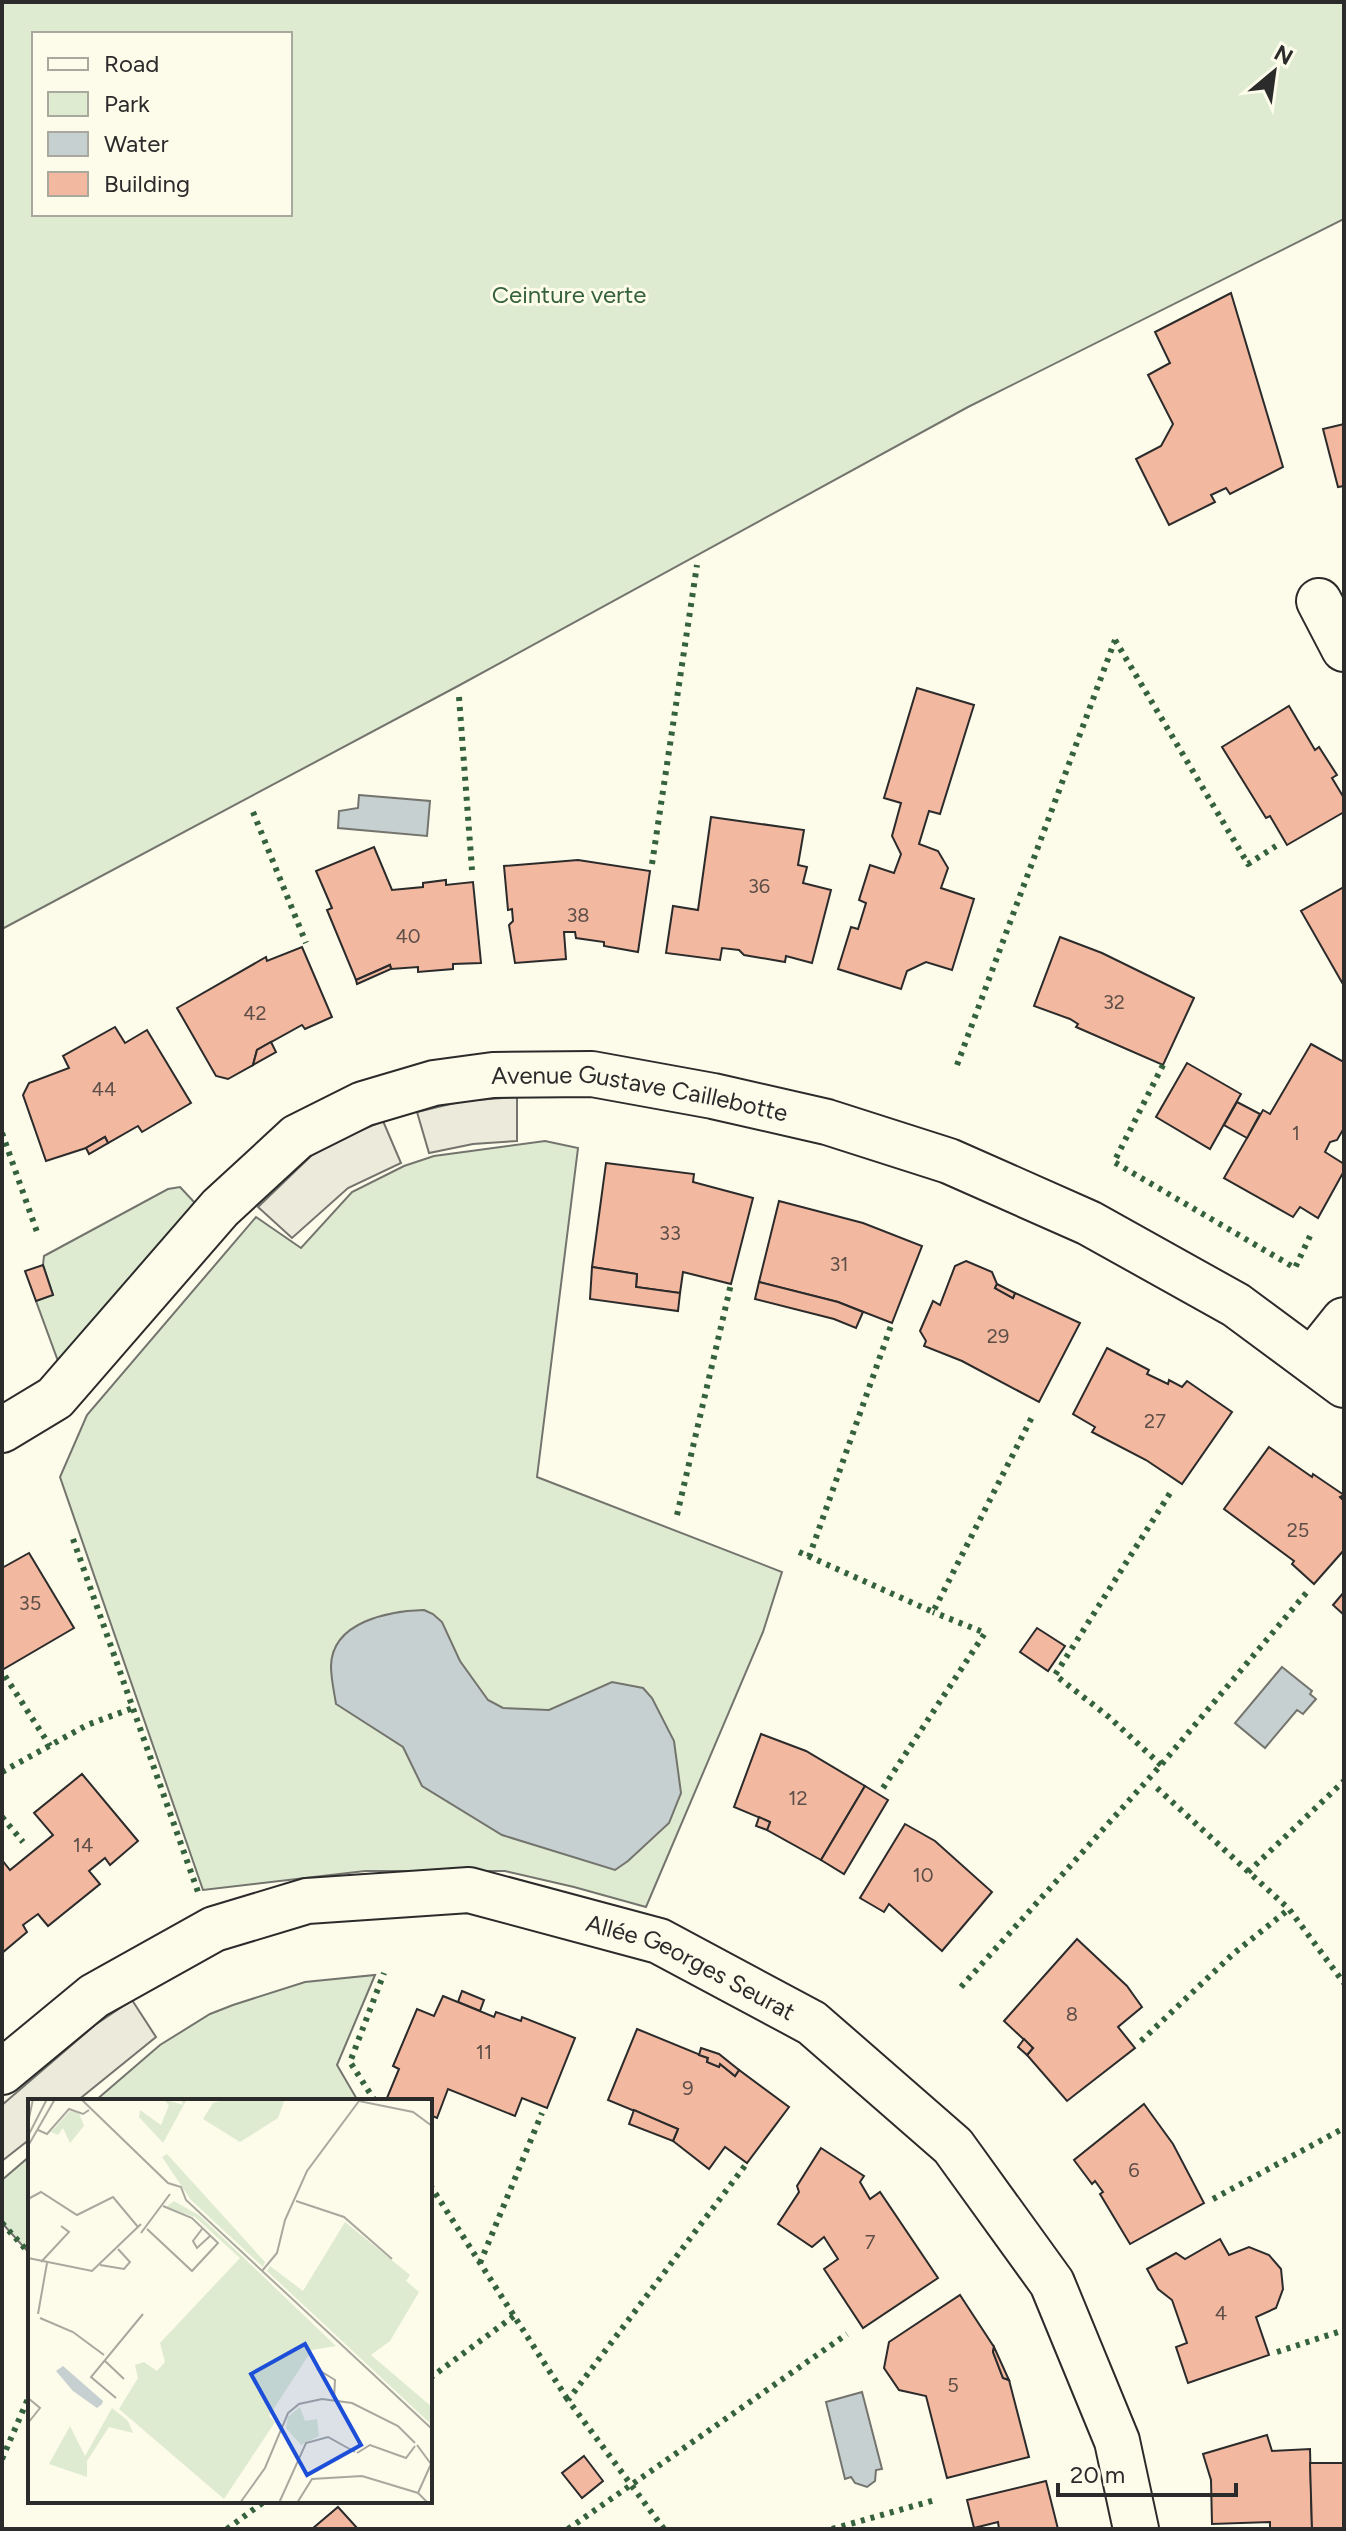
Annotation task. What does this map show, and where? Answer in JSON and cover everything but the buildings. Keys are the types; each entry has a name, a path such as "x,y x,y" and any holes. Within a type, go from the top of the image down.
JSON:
{"street":[{"path":"1319,601 1344,649"},
{"name":"Avenue Gustave Caillebotte","path":"2,1430 55,1398 220,1208 297,1137 363,1104 434,1083 493,1075 592,1074 713,1096 827,1122 949,1161 1089,1223 1236,1305 1328,1373"},
{"path":"1328,1373 1344,1320"},
{"name":"Allée Georges Seurat","path":"2,2072 94,1996 201,1936 214,1929 307,1901 469,1890 659,1941 812,2023 953,2146 1052,2283 1117,2441 1136,2529"}],"green space":[{"name":"Ceinture verte","path":"2,2 1344,2 1344,219 968,407 458,686 2,929"},
{"path":"545,1141 578,1148 537,1477 782,1572 763,1632 646,1907 505,1871 365,1871 203,1890 60,1477 87,1415 256,1217 301,1248 352,1192 404,1166 434,1156"},
{"path":"180,1187 195,1203 58,1361 36,1301 53,1295 43,1265 44,1256 168,1189"},
{"path":"375,1975 337,2065 357,2099 97,2099 160,2045 210,2014 305,1982"},
{"path":"28,2158 28,2252 2,2223 2,2180"}],"shaded area":[{"path":"517,1097 517,1141 473,1144 429,1153 417,1112 463,1101"},
{"path":"383,1121 401,1163 348,1188 292,1238 258,1207 312,1155 333,1142"},
{"path":"132,2000 156,2037 79,2099 28,2099 28,2141 2,2161 2,2105 95,2025"}],"water":[{"path":"359,795 430,801 427,836 338,828 339,811 358,808"},
{"path":"424,1610 442,1622 460,1661 488,1700 503,1708 549,1710 612,1682 643,1688 652,1698 674,1741 681,1793 669,1823 615,1870 502,1835 422,1786 403,1747 336,1704 331,1666 341,1638 352,1629 380,1616"},
{"path":"1282,1667 1312,1691 1310,1694 1316,1699 1303,1714 1297,1710 1265,1748 1235,1723"},
{"path":"862,2392 882,2469 876,2470 875,2481 867,2487 855,2483 851,2477 845,2479 826,2402"}],"hedge":[{"path":"652,864 697,565"},
{"path":"1115,640 1248,864 1276,846"},
{"path":"957,1065 1115,640"},
{"path":"459,697 472,870"},
{"path":"253,812 306,943"},
{"path":"1163,1065 1114,1162 1295,1268 1310,1236"},
{"path":"2,1133 37,1232"},
{"path":"677,1515 731,1284"},
{"path":"809,1557 892,1323"},
{"path":"799,1552 933,1612 1033,1415"},
{"path":"1161,1765 1109,1717 1055,1675 1172,1490"},
{"path":"73,1539 198,1892"},
{"path":"961,1987 1161,1765 1307,1592"},
{"path":"883,1788 985,1633 933,1612"},
{"path":"5,1676 50,1746"},
{"path":"2,1772 87,1725 133,1708"},
{"path":"1248,1872 1344,1781"},
{"path":"1157,1788 1289,1909 1344,1983"},
{"path":"2,1817 23,1842"},
{"path":"1141,2041 1233,1954 1289,1909"},
{"path":"374,2099 350,2062 384,1973"},
{"path":"480,2263 542,2113"},
{"path":"1213,2199 1344,2128"},
{"path":"664,2529 568,2400 747,2163"},
{"path":"432,2188 568,2400"},
{"path":"2,2223 28,2252"},
{"path":"432,2377 514,2316"},
{"path":"1277,2352 1344,2330"},
{"path":"568,2529 847,2334"},
{"path":"2,2459 28,2399"},
{"path":"832,2529 935,2500"},
{"path":"227,2529 262,2503"}]}
